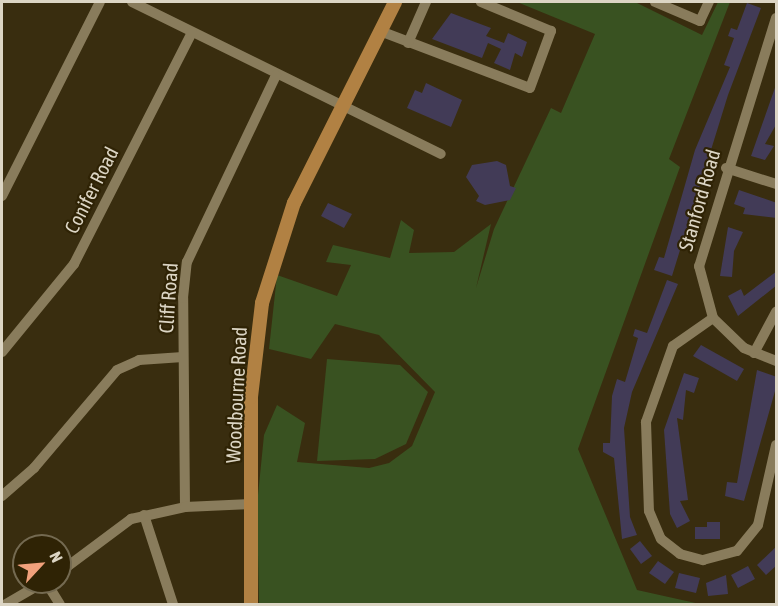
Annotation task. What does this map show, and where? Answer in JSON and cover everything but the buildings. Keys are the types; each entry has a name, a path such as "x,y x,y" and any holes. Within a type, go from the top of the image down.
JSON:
{"main road":[{"name":"Woodbourne Road","path":"251,604 251,398 262,303 294,202 396,2"}],"street":[{"path":"2,196 100,2"},
{"path":"132,2 341,108 441,154"},
{"path":"408,44 426,2"},
{"path":"380,31 408,44 530,88 551,31 481,2"},
{"path":"655,2 681,7 700,21 710,2"},
{"name":"Stanford Road","path":"777,18 726,168 700,255 700,283 713,318 754,353 777,361"},
{"name":"Conifer Road","path":"2,352 74,264 192,32"},
{"name":"Cliff Road","path":"185,507 183,298 192,246 276,75"},
{"path":"726,168 777,183"},
{"path":"754,353 777,312"},
{"path":"713,318 673,346 646,422 649,511 662,539 680,554 703,560 737,551 758,525 777,445"},
{"path":"2,496 33,468 117,370 138,360 183,357"},
{"path":"72,562 118,526 144,515 185,507 251,504"},
{"path":"144,515 173,604"},
{"path":"6,604 24,594"}],"green space":[{"path":"517,2 635,2 702,35 718,2 730,2 669,159 680,167 578,449 637,590 700,604 259,604 257,505 264,435 277,405 305,423 297,462 369,468 389,463 412,446 435,392 379,335 335,324 311,359 269,349 277,275 337,296 351,265 326,262 333,245 390,258 401,220 414,230 409,253 454,252 491,224 476,288 494,229 551,108 561,113 595,34"},
{"path":"327,359 400,365 428,392 406,444 375,459 317,461"}]}
